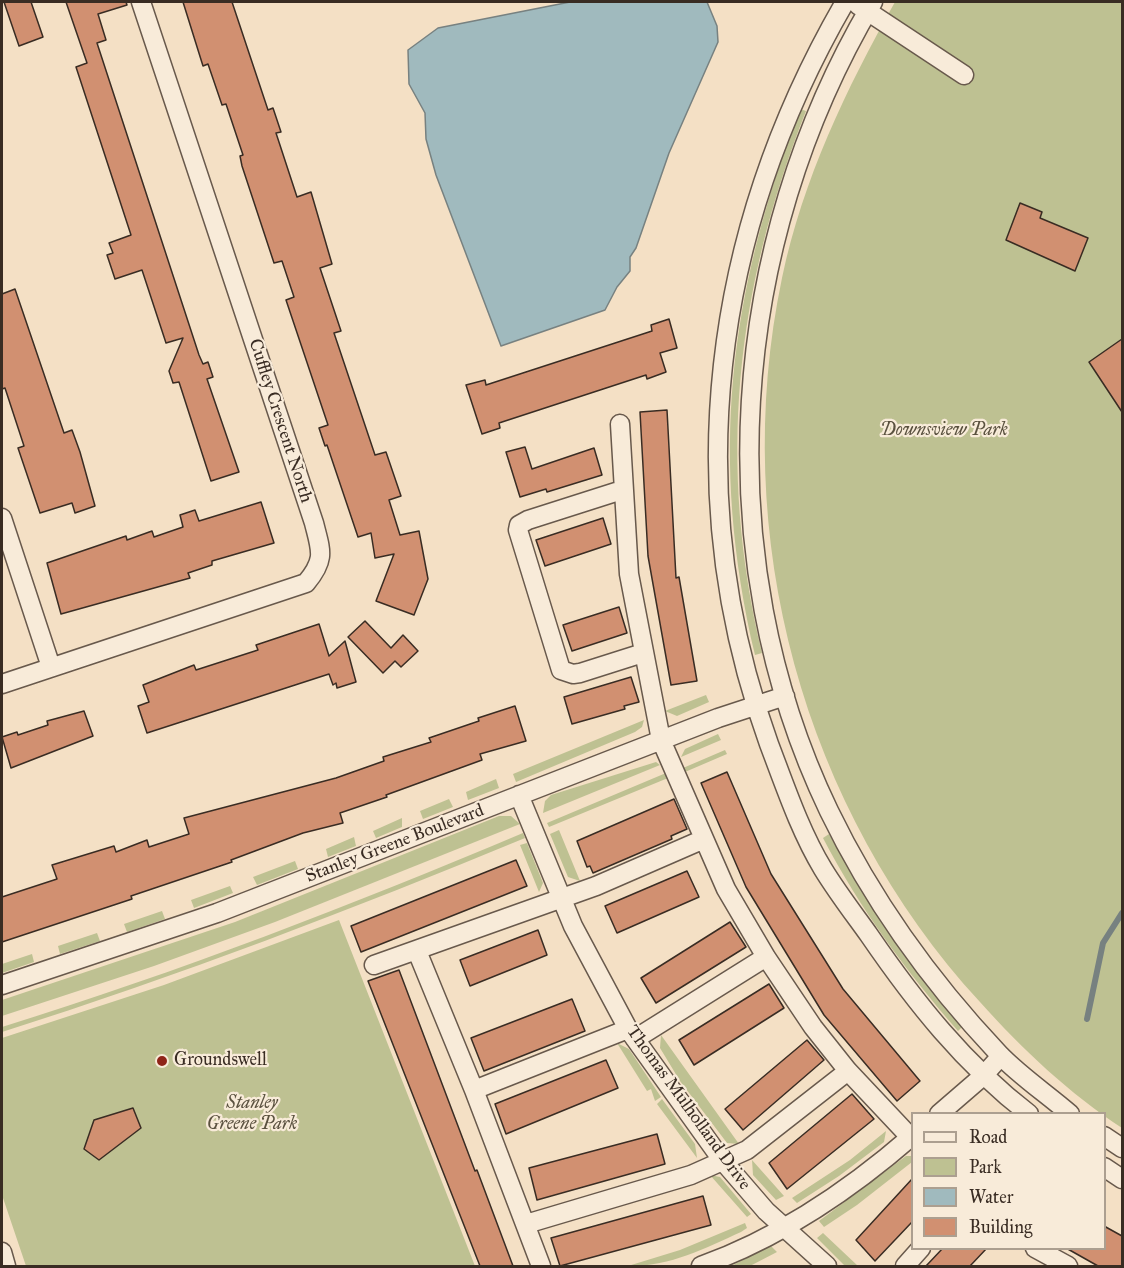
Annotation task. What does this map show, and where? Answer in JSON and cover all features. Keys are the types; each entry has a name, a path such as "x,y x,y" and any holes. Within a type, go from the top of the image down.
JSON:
{"street":[{"name":"Cuffley Crescent North","path":"2,684 306,583 319,567 320,548 314,523 141,2"},
{"path":"845,2 813,56 774,149 752,213 737,272 724,347 717,420 720,530 731,603 755,705 786,790 822,868 895,974 950,1043 983,1076 1028,1112"},
{"path":"964,75 865,5 800,156 765,281 753,357 749,422 750,525 764,608 785,696 828,809 852,856 900,931 946,994 1001,1056 1070,1112"},
{"path":"620,424 622,490 629,574 661,740 726,889 766,957 804,1015 848,1071 911,1136"},
{"path":"622,490 528,520 519,525 518,530 561,670 573,674 580,673 643,653"},
{"path":"2,518 51,667"},
{"name":"Stanley Greene Boulevard","path":"2,985 217,913 661,740 785,696"},
{"name":"Thomas Mulholland Drive","path":"519,795 561,898 593,966 632,1034 722,1160 784,1228 827,1266"},
{"path":"374,965 596,886 704,839"},
{"path":"417,951 474,1090 541,1266"},
{"path":"474,1090 632,1034 766,957"},
{"path":"940,1112 983,1076 1001,1056"},
{"path":"526,1224 691,1175 747,1150 848,1071"},
{"path":"1106,1137 1122,1148"},
{"path":"709,1265 784,1228 881,1164 911,1138"},
{"path":"1106,1168 1122,1179"},
{"path":"905,1266 919,1250"},
{"path":"1039,1250 1068,1266"},
{"path":"2,1251 6,1266"}],"green space":[{"name":"Downsview Park","path":"895,2 1122,2 1122,1128 1106,1117 1106,1112 1099,1112 1084,1101 1013,1037 980,1002 918,926 867,844 825,756 794,664 774,569 765,472 768,375 782,278 791,241 814,170 843,101"},
{"path":"800,109 806,111 782,178 763,245 749,312 740,379 737,446 740,514 748,583 762,653 755,655 741,583 732,513 730,445 733,378 742,312 756,245"},
{"path":"706,695 709,702 677,716 665,711"},
{"path":"644,720 642,727 635,732 516,782 513,774"},
{"path":"718,734 721,740 681,757 685,749"},
{"path":"725,750 727,754 685,772 683,768"},
{"path":"656,762 660,765 543,813 545,801 551,795"},
{"path":"666,773 668,778 549,827 547,823"},
{"path":"496,779 499,788 468,800 466,792"},
{"path":"449,799 453,807 423,819 420,811"},
{"path":"499,816 511,816 520,824 275,922 154,966 2,1016 2,1000 235,922"},
{"path":"402,818 402,827 376,838 373,831"},
{"path":"559,830 580,881 568,877 550,834"},
{"path":"523,833 525,838 331,916 200,965 2,1032 2,1027 134,984 265,936"},
{"path":"829,834 891,934 963,1026 958,1031 920,986 852,890 823,838"},
{"path":"354,837 356,846 328,857 326,849"},
{"path":"527,843 543,883 539,892 520,845"},
{"path":"295,861 298,869 257,885 253,877"},
{"path":"230,886 233,893 194,908 191,900"},
{"path":"162,911 165,919 127,932 124,924"},
{"name":"Stanley Greene Park","path":"339,920 475,1266 26,1266 2,1195 2,1038 164,985"},
{"path":"97,933 100,941 60,954 58,946"},
{"path":"32,954 34,962 2,973 2,964"},
{"path":"661,1035 739,1144 727,1143 680,1081 660,1048"},
{"path":"617,1043 629,1049 661,1097 655,1101 651,1089 647,1091"},
{"path":"662,1099 695,1144 697,1158 657,1104"},
{"path":"886,1131 884,1142 839,1176 797,1203 792,1198 850,1160"},
{"path":"906,1156 911,1156 911,1163 857,1205 824,1227 819,1221"},
{"path":"752,1160 784,1196 776,1200 753,1175"},
{"path":"710,1175 720,1177 751,1214 747,1217"},
{"path":"745,1223 747,1228 741,1232 686,1256 657,1264 628,1266 680,1250"},
{"path":"823,1233 858,1266 845,1266 817,1238"},
{"path":"771,1246 777,1252 750,1266 731,1266"}],"water":[{"path":"570,2 707,2 717,26 718,42 669,153 636,248 630,257 630,271 617,287 605,310 501,346 436,175 426,139 425,113 409,84 408,50 438,28"}],"building":[{"path":"4,2 31,2 43,37 19,46"},
{"path":"66,2 126,2 127,5 98,14 106,40 97,43 199,355 203,364 208,362 213,377 207,379 239,472 211,481 179,382 173,383 169,371 183,338 166,343 142,270 115,279 107,255 113,253 109,243 131,235 76,67 87,63"},
{"path":"183,2 232,2 268,110 273,108 281,132 276,133 297,197 311,192 332,264 320,268 341,331 334,333 375,455 386,452 401,496 389,500 400,535 419,531 428,579 414,615 376,601 394,554 375,558 371,533 358,537 327,445 325,446 319,428 328,425 286,300 294,297 282,261 274,263 242,166 240,156 243,155 226,104 222,105 208,64 203,66"},
{"path":"1020,203 1042,212 1040,218 1088,238 1075,271 1006,240"},
{"path":"15,289 64,433 72,430 95,506 75,513 72,503 40,513 18,448 24,446 5,388 2,389 2,294"},
{"path":"669,319 677,348 660,353 666,372 647,379 646,375 499,423 500,428 482,434 466,385 485,380 486,385 652,331 651,325"},
{"path":"1122,339 1122,412 1089,362"},
{"path":"667,410 676,578 679,577 697,681 671,685 648,556 640,412"},
{"path":"525,447 532,469 594,448 602,475 547,492 546,489 520,497 506,452"},
{"path":"261,502 274,543 212,561 212,565 188,573 190,578 61,614 47,563 126,536 127,540 152,531 154,537 183,527 180,515 195,510 199,521"},
{"path":"603,518 611,544 545,566 536,540"},
{"path":"619,607 627,633 572,651 563,625"},
{"path":"365,621 391,648 403,635 418,651 401,667 395,661 383,673 348,637"},
{"path":"319,624 329,656 345,641 356,682 337,688 336,683 333,685 329,674 147,733 138,706 149,702 143,685 194,665 196,670 258,650 256,645"},
{"path":"631,677 639,702 624,706 625,709 572,724 564,697"},
{"path":"515,706 526,741 480,754 482,760 340,813 343,823 303,833 231,860 232,862 131,896 132,899 2,942 2,897 57,879 52,865 114,846 116,852 147,840 149,847 189,834 184,818 336,778 384,761 383,757 431,742 429,738 479,721 478,718"},
{"path":"84,711 93,736 11,768 2,737 17,732 18,735 48,725 47,721"},
{"path":"727,772 771,874 843,989 920,1081 897,1101 824,1015 746,887 701,783"},
{"path":"674,799 687,829 671,836 672,839 593,873 590,866 587,867 577,841"},
{"path":"516,860 527,886 361,952 351,926"},
{"path":"687,871 699,897 617,933 605,906"},
{"path":"730,922 746,947 656,1003 641,978"},
{"path":"538,930 547,955 470,986 460,960"},
{"path":"399,970 513,1266 480,1266 368,981"},
{"path":"769,984 784,1008 694,1065 679,1040"},
{"path":"572,999 585,1031 484,1071 471,1038"},
{"path":"807,1040 824,1060 743,1130 725,1109"},
{"path":"606,1060 618,1088 506,1134 495,1104"},
{"path":"852,1094 874,1119 787,1189 769,1163"},
{"path":"133,1108 141,1128 99,1160 84,1149 94,1120"},
{"path":"657,1134 665,1164 537,1200 529,1168"},
{"path":"911,1180 911,1223 875,1261 856,1240"},
{"path":"703,1196 711,1225 560,1266 551,1238"},
{"path":"1106,1227 1122,1236 1122,1266 1098,1266 1070,1250 1106,1250"},
{"path":"941,1250 985,1250 970,1266 926,1266"}],"waterway":[{"path":"1087,1019 1103,943 1122,913"}],"place":[{"name":"Groundswell","path":"162,1061"}]}
